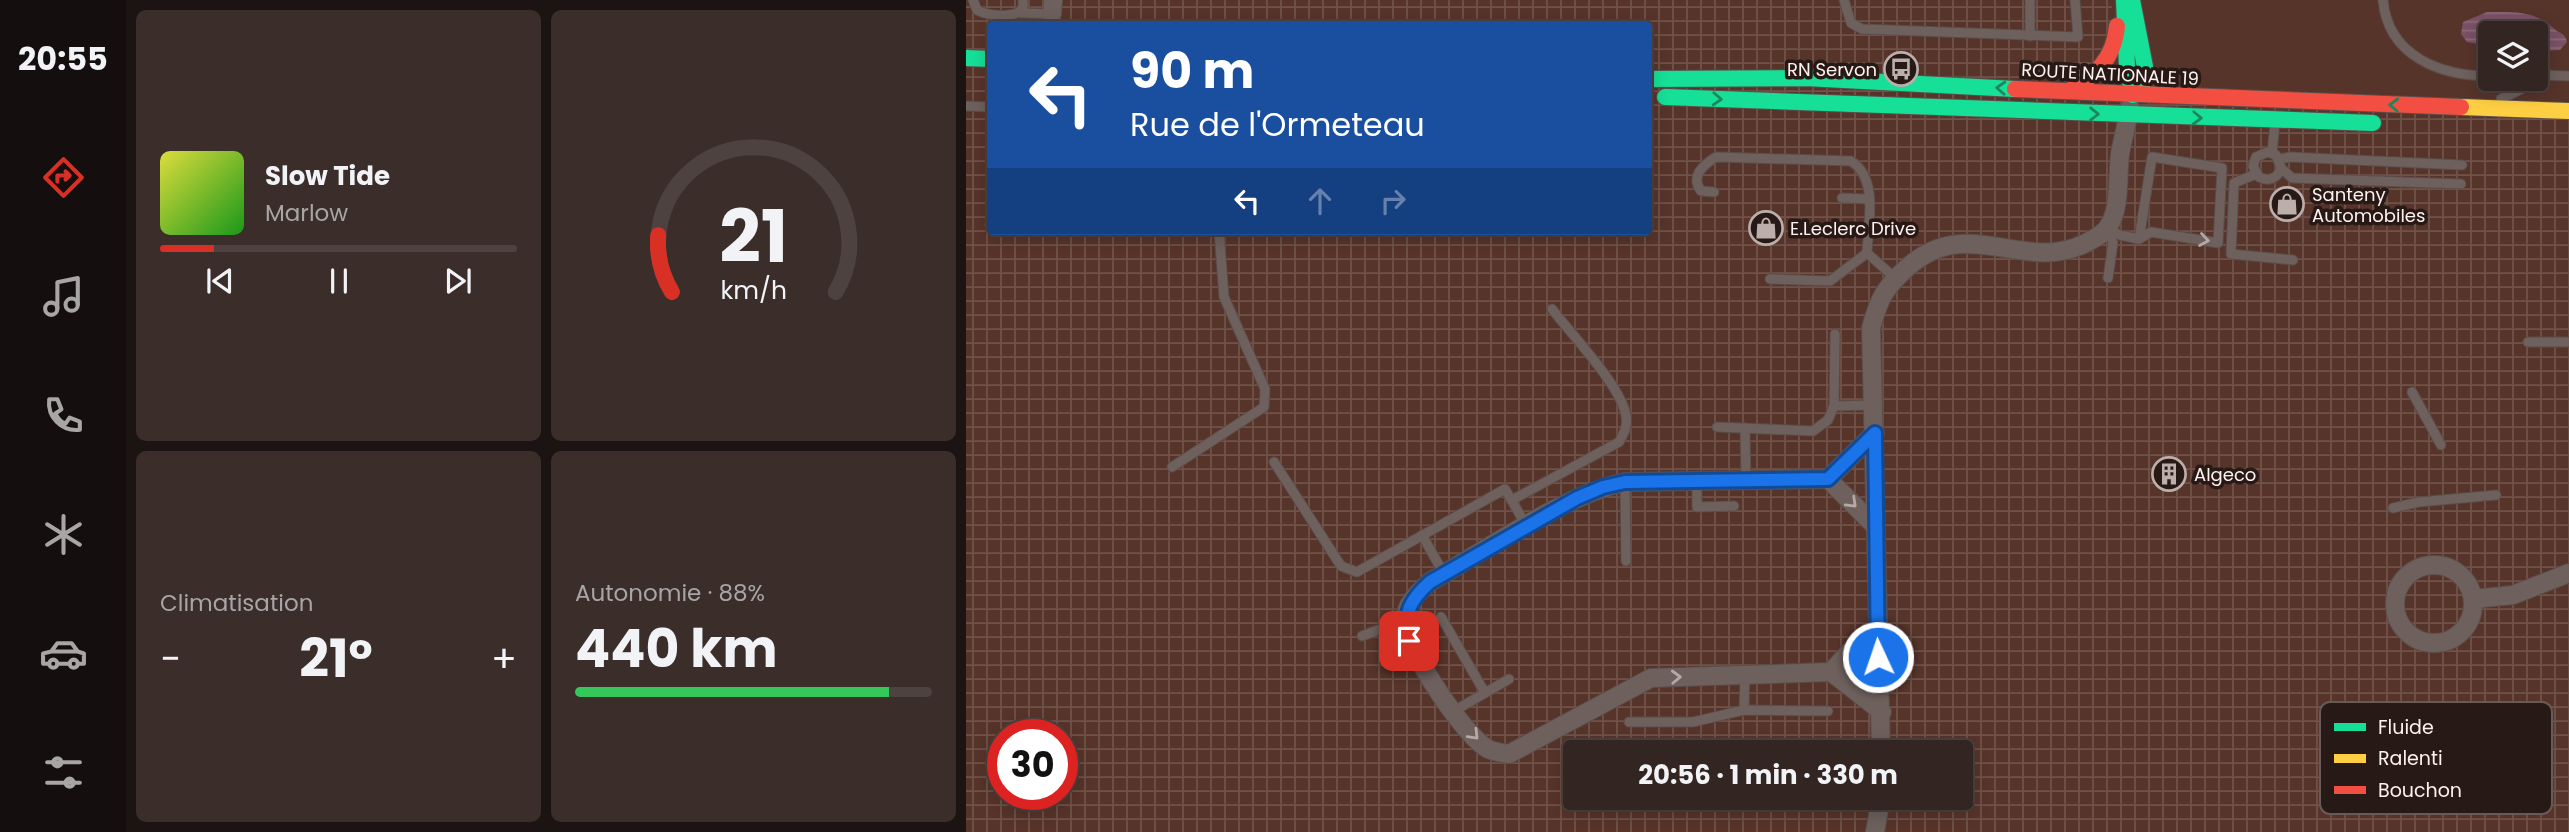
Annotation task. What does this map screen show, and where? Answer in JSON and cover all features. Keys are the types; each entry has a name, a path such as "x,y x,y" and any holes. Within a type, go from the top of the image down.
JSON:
{"main road":[{"path":"2069,91 2091,79 2114,52 2117,0"},
{"path":"2124,0 2127,67 2133,95 2147,78 2132,0"},
{"path":"2140,44 2149,61 2167,80 2196,98"},
{"name":"ROUTE NATIONALE 19","path":"1652,79 1806,78 2196,98 2569,111"},
{"path":"1652,96 2276,122 2395,123"},
{"path":"2434,122 2569,125"}],"street":[{"path":"1881,740 1871,328 1880,295 1924,253 1947,244 1979,243 2050,255 2073,250 2108,229 2115,209 2133,95"},
{"path":"1875,433 1828,479 1625,482 1577,498 1444,574 1412,598 1405,620 1409,641 1422,667 1470,733 1489,750 1509,754 1651,678 1831,672 1882,712"},
{"path":"1828,479 1876,527"},
{"path":"2425,566 2442,566 2459,575 2473,599 2471,615 2463,630 2450,640 2434,643 2411,636 2400,625 2395,609 2399,586 2410,573 2425,566"},
{"path":"2473,599 2513,595 2569,573"},
{"path":"1831,672 1864,636 1877,630"},
{"path":"1875,832 1879,810"}],"lane":[{"path":"973,0 977,10 984,14 1050,13"},
{"path":"1020,13 1023,0"},
{"path":"1844,0 1851,23 1862,29 2078,37 2075,0"},
{"path":"2030,0 2030,36"},
{"path":"2383,0 2391,31 2409,54 2436,69 2478,74"},
{"path":"2462,107 2504,99 2550,75 2569,76"},
{"path":"966,106 987,107"},
{"path":"2276,122 2277,160 2273,178 2263,179 2256,174 2253,166 2256,157 2263,152 2277,160 2292,178 2461,184"},
{"path":"2277,160 2290,156 2462,165"},
{"path":"1714,192 1701,191 1696,178 1699,171 1716,157 1851,161 1861,168 1868,179 1867,253 1895,278"},
{"path":"2108,229 2138,239 2151,232 2218,243 2222,168 2152,157 2138,239"},
{"path":"2256,174 2234,183 2231,254 2293,260"},
{"path":"1842,198 1868,199"},
{"path":"2108,229 2113,243 2108,278"},
{"path":"1172,467 1264,407 1265,389 1224,297 1219,235"},
{"path":"1770,279 1830,281 1867,253"},
{"path":"1512,500 1619,442 1626,429 1626,414 1605,376 1552,309"},
{"path":"1717,427 1814,431 1828,420 1834,406 1835,334"},
{"path":"2528,342 2569,342"},
{"path":"2412,392 2441,444"},
{"path":"1834,406 1874,405"},
{"path":"1745,428 1746,480"},
{"path":"1274,462 1341,566 1357,572 1505,489 1527,527"},
{"path":"1697,481 1697,507 1734,506"},
{"path":"1625,482 1626,561"},
{"path":"2393,508 2419,502 2496,495"},
{"path":"1422,535 1444,574"},
{"path":"1441,617 1485,693"},
{"path":"1362,636 1405,620"},
{"path":"1744,710 1745,675"},
{"path":"1454,711 1509,679"},
{"path":"1629,722 1693,722 1744,710 1828,711"}],"shaded area":[{"path":"966,0 2112,0 2114,83 2569,112 2569,832 966,832"},
{"path":"2112,0 2569,0 2569,112 2114,84"},
{"path":"2487,12 2522,13 2545,21 2478,21 2478,44 2467,42 2461,34 2463,22"},
{"path":"2548,23 2566,39 2567,42 2560,50 2548,50"}],"traffic: fast":[{"path":"2124,0 2127,67 2133,95 2147,77 2132,0"},
{"path":"966,58 987,59"},
{"path":"1652,79 1806,78 2015,89"},
{"path":"1665,97 2373,123"}],"traffic: slow":[{"path":"2461,107 2569,111"}],"traffic: jam":[{"path":"2069,91 2087,79 2108,57 2117,26"},
{"path":"2015,89 2461,107"}],"place":[{"name":"RN Servon","path":"1901,69"},
{"name":"Santeny Automobiles","path":"2287,204"},
{"name":"E.Leclerc Drive","path":"1766,228"},
{"name":"Algeco","path":"2169,474"}],"route":[{"path":"1409,641 1405,620 1412,598 1430,582 1577,498 1603,487 1625,482 1828,479 1875,433 1878,657"}]}
